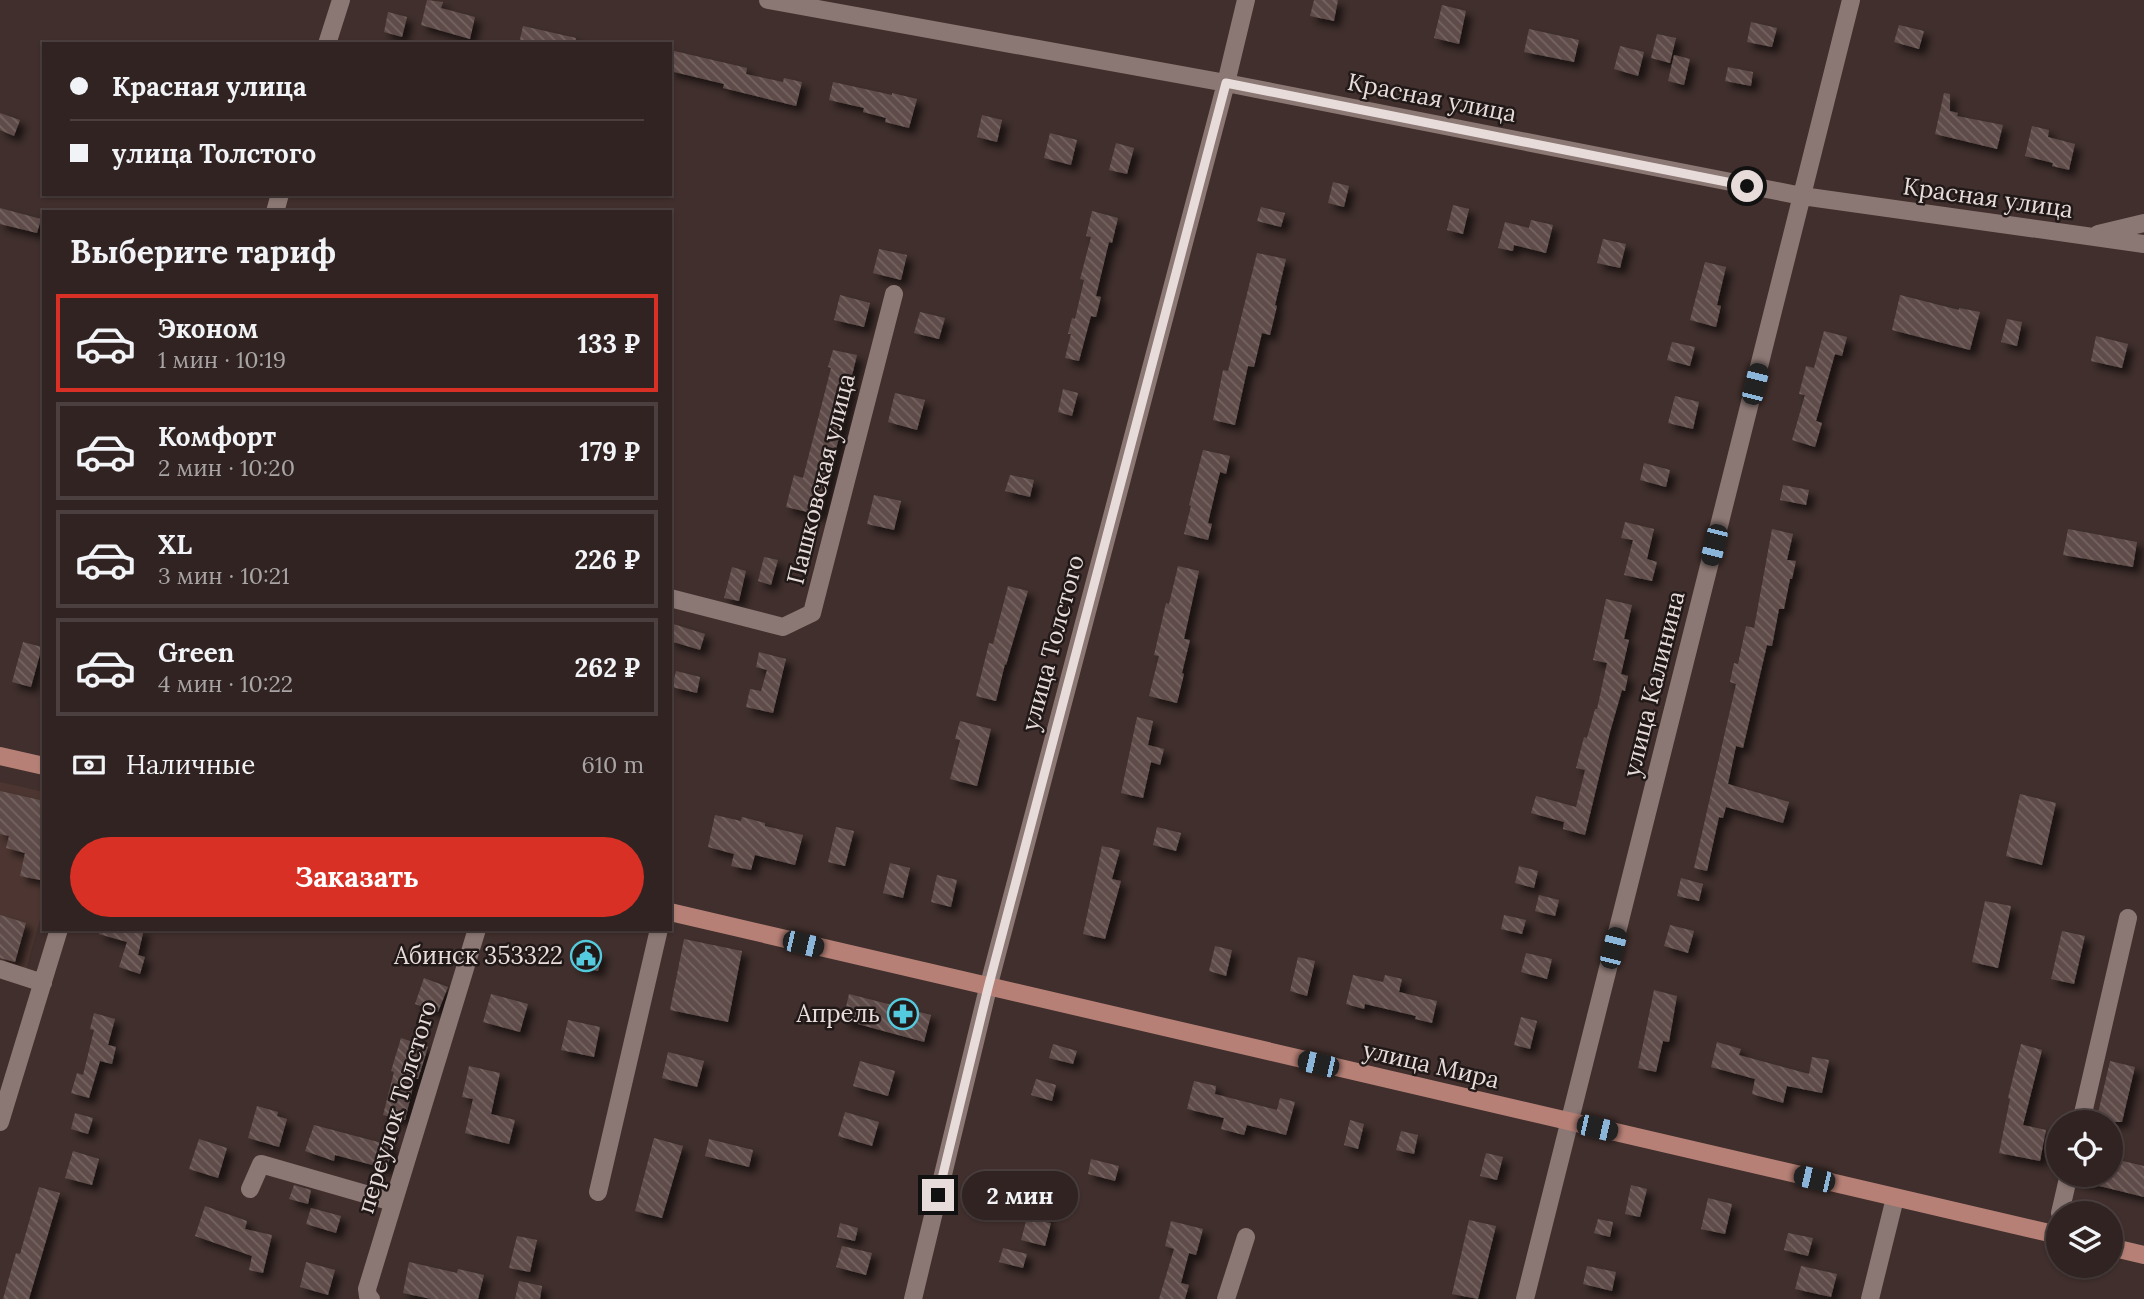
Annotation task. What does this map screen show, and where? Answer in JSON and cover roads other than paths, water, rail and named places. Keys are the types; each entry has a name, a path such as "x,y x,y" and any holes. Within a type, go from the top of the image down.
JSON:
{"main road":[{"path":"0,756 42,766"},
{"name":"улица Мира","path":"672,912 1895,1198 2046,1229"},
{"path":"2123,1250 2144,1255"}],"street":[{"path":"328,42 341,0"},
{"name":"Красная улица","path":"768,0 1226,83 1802,196 2144,244"},
{"name":"улица Толстого","path":"913,1299 988,988 1226,83 1245,0"},
{"name":"улица Калинина","path":"1525,1299 1851,0"},
{"path":"2087,236 2144,223"},
{"name":"Пашковская улица","path":"672,599 783,627 812,613 894,294"},
{"path":"2084,1110 2127,918"},
{"path":"0,1122 58,931"},
{"name":"переулок Толстого","path":"371,1299 367,1289 476,931"},
{"path":"598,1192 659,931"},
{"path":"0,969 43,983"},
{"path":"250,1189 261,1164 393,1202"},
{"path":"1870,1299 1895,1198"},
{"path":"1226,1299 1246,1237"}],"place":[{"name":"Абинск 353322","path":"586,956"},
{"name":"Апрель","path":"903,1014"}]}
